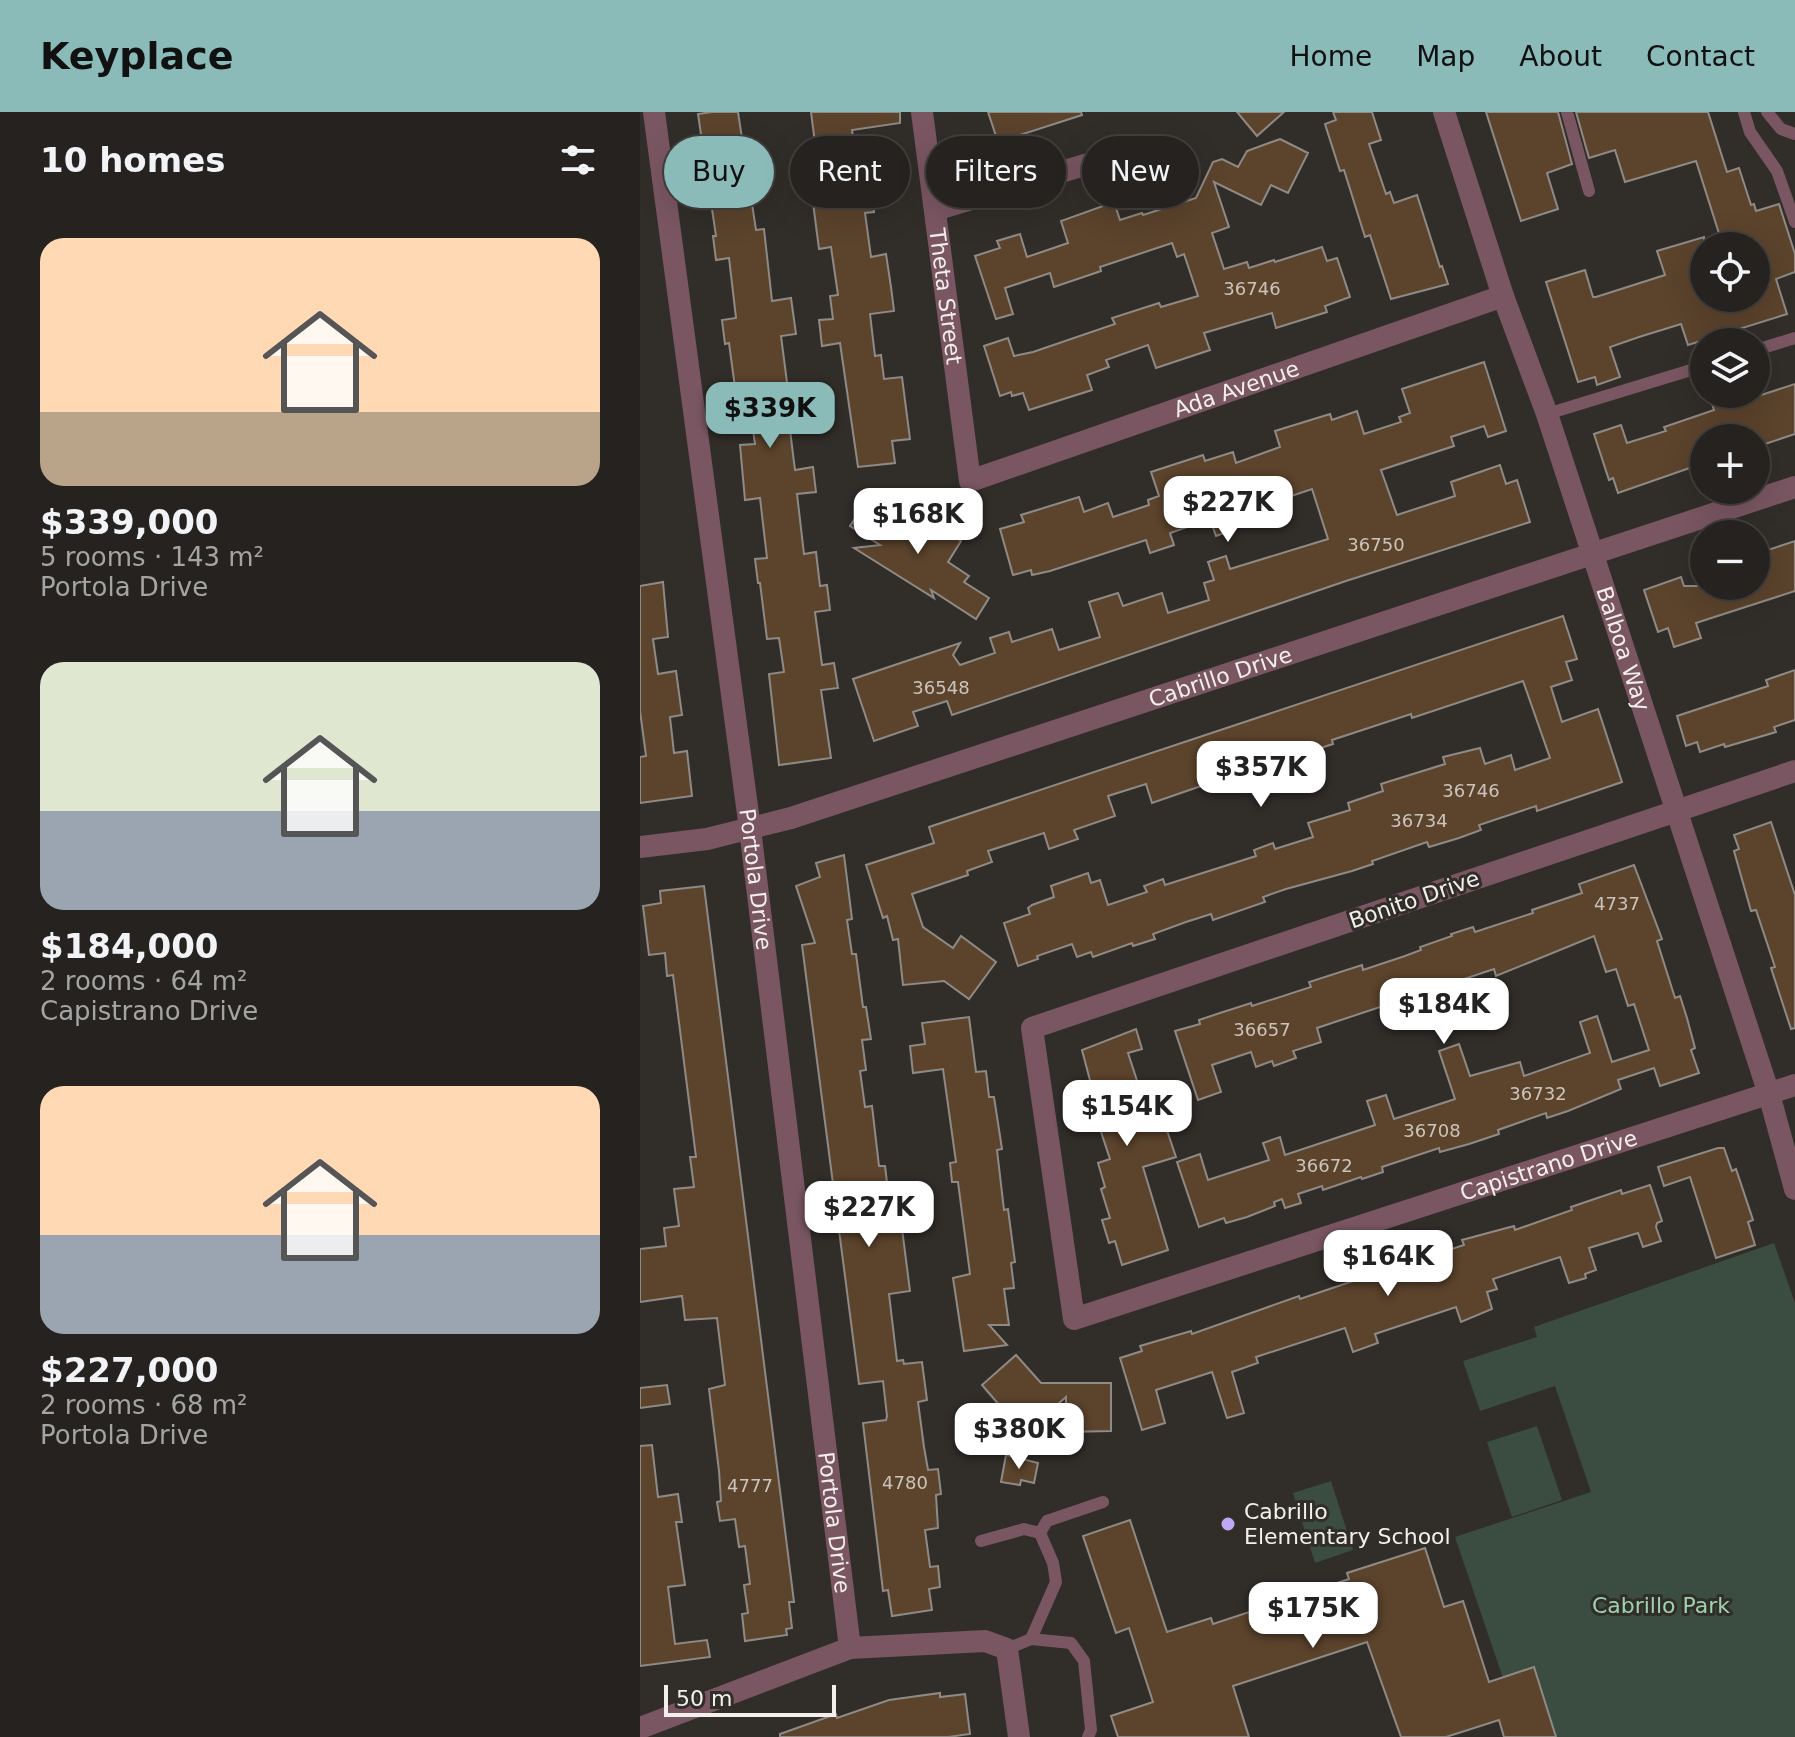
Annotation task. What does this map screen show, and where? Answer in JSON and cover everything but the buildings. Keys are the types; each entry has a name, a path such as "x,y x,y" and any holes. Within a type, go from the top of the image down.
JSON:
{"street":[{"name":"Portola Drive","path":"654,112 649,137 750,829 850,1648"},
{"name":"Theta Street","path":"922,112 970,481"},
{"name":"Balboa Way","path":"1444,112 1503,296 1547,414 1769,1094 1795,1189"},
{"path":"935,210 1082,166"},
{"name":"Ada Avenue","path":"970,481 1503,296"},
{"name":"Cabrillo Drive","path":"640,847 707,839 750,829 1795,487"},
{"name":"Bonito Drive","path":"1074,1319 1032,1028 1795,771"},
{"name":"Capistrano Drive","path":"1074,1319 1795,1085"},
{"path":"640,1728 850,1648 985,1641 1007,1649 1019,1737"}],"lane":[{"path":"1567,112 1589,191"},
{"path":"1744,112 1750,132 1777,171 1795,222"},
{"path":"1767,112 1781,129 1795,134"},
{"path":"1770,346 1795,338"},
{"path":"1547,414 1690,370"},
{"path":"1040,1533 1047,1521 1103,1502"},
{"path":"981,1541 1024,1529 1040,1533"},
{"path":"1031,1639 1056,1582 1053,1563 1040,1533"},
{"path":"1007,1649 1031,1639 1071,1643 1084,1661 1091,1730 1088,1737"}],"green space":[{"name":"Cabrillo Park","path":"1774,1243 1795,1303 1795,1737 1523,1737 1455,1537 1591,1492 1555,1386 1480,1411 1463,1361 1537,1337 1534,1327"},
{"path":"1537,1426 1562,1500 1512,1517 1487,1442"},
{"path":"1331,1481 1353,1550 1315,1563 1293,1493"}],"place":[{"name":"Cabrillo Elementary School","path":"1228,1524"}]}
